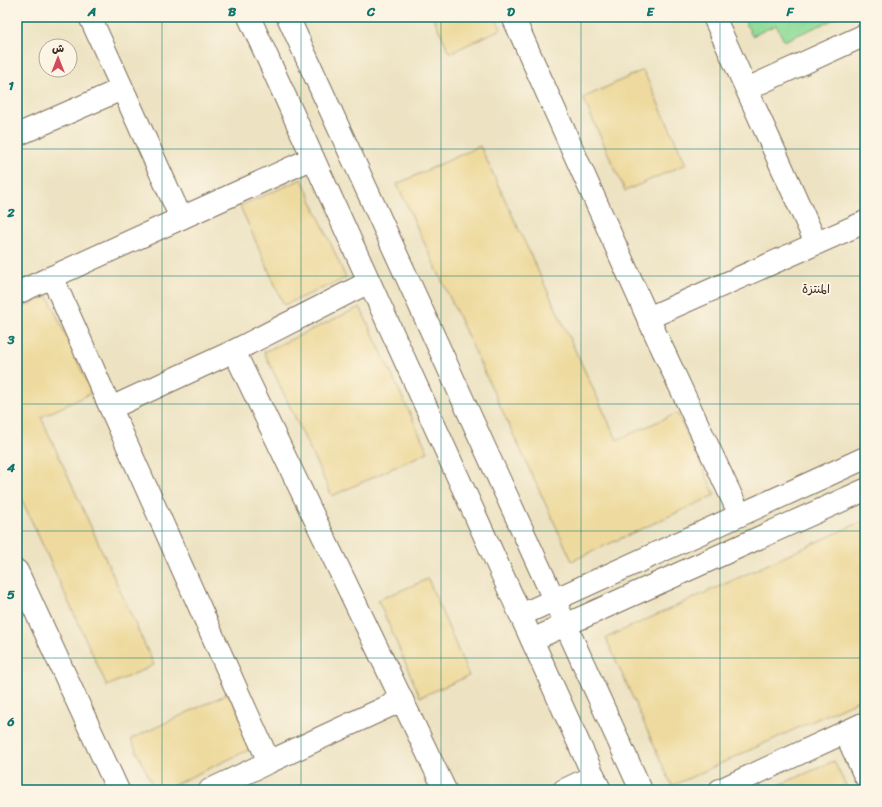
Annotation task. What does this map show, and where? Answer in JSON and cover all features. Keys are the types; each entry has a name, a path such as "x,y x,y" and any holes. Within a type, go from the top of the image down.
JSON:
{"street":[{"path":"90,17 181,218"},
{"path":"248,17 597,783 564,790"},
{"path":"288,17 641,790"},
{"path":"513,17 648,318 740,515"},
{"path":"714,17 816,243"},
{"path":"747,89 865,36"},
{"path":"17,135 122,89"},
{"path":"17,293 313,158"},
{"path":"648,318 865,222"},
{"path":"52,276 269,762"},
{"path":"111,408 234,351 369,282"},
{"path":"234,351 445,790"},
{"path":"521,615 865,458"},
{"path":"532,640 865,490"},
{"path":"17,571 118,790"},
{"path":"210,790 402,700"},
{"path":"720,790 865,723"},
{"path":"845,732 865,776"}],"green space":[{"path":"743,17 839,17 784,41 776,25 752,36"}],"sand":[{"path":"433,17 495,17 501,29 450,53"},
{"path":"643,70 686,164 625,191 583,98"},
{"path":"480,146 617,440 677,413 715,495 572,561 397,184"},
{"path":"302,179 346,278 284,305 240,206"},
{"path":"48,296 92,393 41,417 154,665 107,686 17,489 17,310"},
{"path":"360,307 428,452 332,496 264,352"},
{"path":"865,520 865,697 672,786 606,638"},
{"path":"428,579 469,676 420,697 378,600"},
{"path":"229,693 255,747 163,790 155,790 131,739"},
{"path":"834,761 848,790 768,790"}],"district":[{"name":"المنتزة","path":"816,289"}]}
